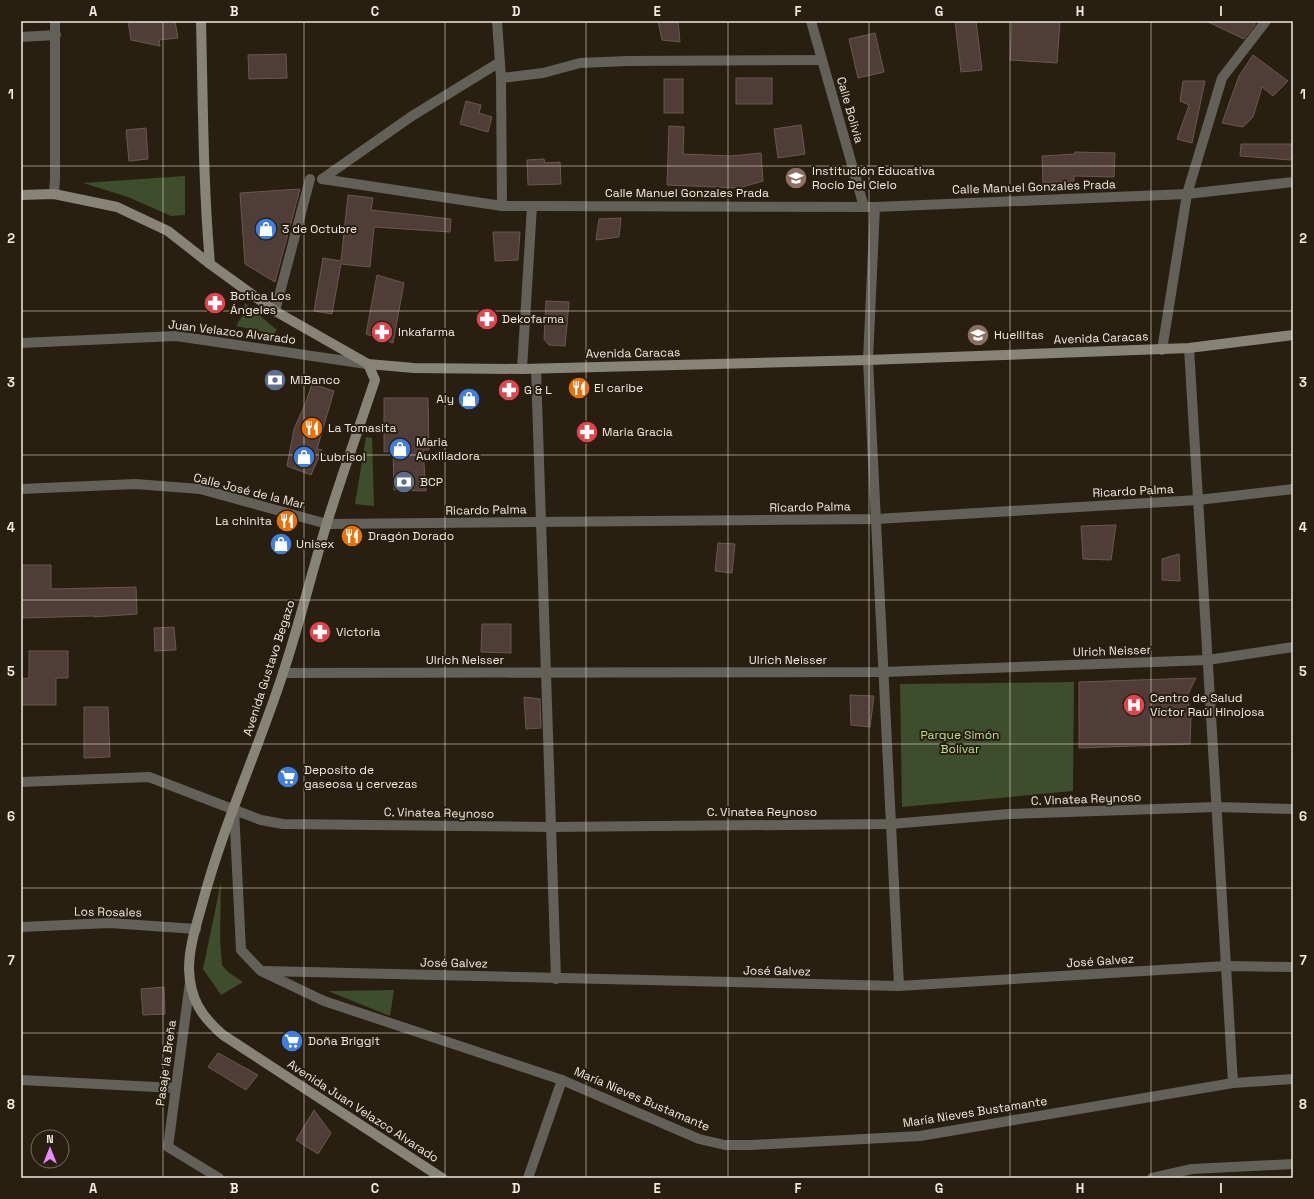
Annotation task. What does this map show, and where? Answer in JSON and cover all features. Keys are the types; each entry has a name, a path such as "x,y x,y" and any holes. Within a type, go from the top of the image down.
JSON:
{"main road":[{"path":"201,21 204,167 210,264"},
{"name":"Avenida Caracas","path":"21,195 54,194 117,207 168,231 210,264 275,311 368,364 414,368 536,369 868,360 1162,350 1293,335"},
{"name":"Avenida Gustavo Begazo","path":"190,982 189,968 192,947 207,885 283,673 327,524 375,380 368,364"},
{"name":"Avenida Juan Velazco Alvarado","path":"190,982 200,1010 209,1023 223,1035 442,1178"}],"street":[{"path":"54,194 55,21"},
{"path":"497,21 501,78 502,206"},
{"name":"Calle Bolivia","path":"811,21 864,207"},
{"path":"1162,350 1187,194 1222,78 1266,21"},
{"path":"21,37 56,35"},
{"path":"501,78 543,73 580,64 628,61 822,60"},
{"name":"Calle Manuel Gonzales Prada","path":"500,62 412,116 322,179 502,206 875,207 1187,194 1293,182"},
{"path":"275,311 310,179"},
{"path":"522,369 532,206"},
{"path":"875,207 868,360 899,986"},
{"name":"Juan Velazco Alvarado","path":"21,343 176,336 368,364"},
{"path":"1189,348 1233,1083"},
{"path":"536,369 556,979"},
{"name":"Calle José de la Mar","path":"21,489 135,484 200,490 327,524"},
{"name":"Ricardo Palma","path":"327,524 876,519 1198,500 1293,489"},
{"name":"Ulrich Neisser","path":"283,673 884,672 1208,660 1293,647"},
{"name":"C. Vinatea Reynoso","path":"21,782 149,777 261,820 283,824 552,827 891,824 1009,814 1216,807 1293,809"},
{"name":"María Nieves Bustamante","path":"234,809 241,950 261,971 324,1001 562,1080 700,1139 725,1145 751,1145 920,1136 1233,1083 1293,1079"},
{"name":"Los Rosales","path":"21,927 110,924 196,929"},
{"name":"José Galvez","path":"261,971 899,986 1226,966 1293,967"},
{"name":"Pasaje la Breña","path":"190,982 168,1147 219,1178"},
{"path":"21,1080 175,1088"},
{"path":"528,1178 562,1080"},
{"path":"1152,1178 1192,1169 1293,1164"}],"green space":[{"path":"185,176 185,215 171,216 128,197 83,183"},
{"path":"245,303 277,330 274,334 236,326 242,316"},
{"path":"366,437 372,438 374,506 355,504"},
{"name":"Parque Simón Bolívar","path":"1074,682 1073,791 902,807 900,684"},
{"path":"221,882 220,939 222,965 228,972 243,982 221,995 203,969"},
{"path":"394,990 390,1016 328,991"}],"building":[{"path":"128,21 175,21 178,38 159,40 160,46 131,40"},
{"path":"658,21 678,21 680,42 662,40"},
{"path":"955,21 976,21 982,70 961,72"},
{"path":"1012,21 1060,21 1057,63 1010,60"},
{"path":"1206,21 1254,21 1255,25 1244,39"},
{"path":"875,33 884,72 858,78 849,39"},
{"path":"286,54 287,78 249,79 248,55"},
{"path":"1253,55 1288,81 1273,96 1262,87 1253,117 1243,127 1222,123 1239,76"},
{"path":"736,78 772,78 772,104 736,104"},
{"path":"664,79 683,79 683,113 664,113"},
{"path":"1183,81 1205,81 1192,143 1177,139 1189,105 1180,101"},
{"path":"466,101 481,105 479,113 492,117 488,132 460,124"},
{"path":"801,125 805,154 778,158 774,129"},
{"path":"669,126 684,127 683,154 731,156 761,153 763,181 739,188 667,185"},
{"path":"146,128 148,159 129,161 126,130"},
{"path":"1241,144 1292,144 1291,160 1240,156"},
{"path":"1075,152 1115,153 1114,177 1074,176 1074,181 1043,183 1042,156 1075,154"},
{"path":"544,159 545,163 560,162 561,184 528,185 527,160"},
{"name":"3 de Octubre","path":"300,189 275,282 245,264 240,193"},
{"path":"348,195 373,198 371,210 451,219 450,232 374,227 370,267 341,264 332,314 314,311 323,258 341,261"},
{"path":"621,218 619,237 596,240 599,219"},
{"path":"493,232 520,232 518,260 495,261"},
{"path":"377,275 404,283 393,343 366,334"},
{"path":"546,301 569,302 565,346 549,345 544,339"},
{"path":"312,384 334,391 317,449 322,450 311,475 287,466 294,429"},
{"path":"384,398 428,398 429,450 423,450 426,491 394,490 393,451 384,452"},
{"path":"1116,525 1111,560 1083,559 1081,526"},
{"path":"718,543 735,544 732,573 715,571"},
{"path":"1179,554 1180,581 1162,580 1162,559"},
{"path":"21,565 51,565 51,589 136,587 137,614 94,617 21,618"},
{"path":"482,624 511,624 511,653 481,652"},
{"path":"174,627 176,650 155,651 154,628"},
{"path":"29,651 68,651 68,678 56,678 56,705 21,705 21,679 29,678"},
{"name":"Centro de Salud Víctor Raúl Hinojosa","path":"1196,678 1187,696 1191,715 1190,744 1079,748 1079,682"},
{"path":"850,695 874,696 870,727 851,725"},
{"path":"524,697 540,699 541,728 526,729"},
{"path":"84,707 108,707 110,757 84,758"},
{"path":"164,987 165,1014 143,1015 141,989"},
{"path":"218,1053 258,1075 246,1090 208,1067"},
{"path":"314,1110 331,1133 318,1154 296,1140"}],"place":[{"name":"Institución Educativa Rocio Del Cielo","path":"796,178"},
{"name":"3 de Octubre","path":"266,229"},
{"name":"Botica Los Ángeles","path":"215,303"},
{"name":"Dekofarma","path":"487,319"},
{"name":"Inkafarma","path":"382,332"},
{"name":"Huellitas","path":"978,335"},
{"name":"MiBanco","path":"275,380"},
{"name":"El caribe","path":"579,388"},
{"name":"G & L","path":"509,390"},
{"name":"Aly","path":"469,399"},
{"name":"La Tomasita","path":"312,428"},
{"name":"Maria Gracia","path":"587,432"},
{"name":"Maria Auxiliadora","path":"400,449"},
{"name":"Lubrisol","path":"304,457"},
{"name":"BCP","path":"404,482"},
{"name":"La chinita","path":"287,521"},
{"name":"Dragón Dorado","path":"352,536"},
{"name":"Unisex","path":"281,544"},
{"name":"Victoria","path":"320,632"},
{"name":"Centro de Salud Víctor Raúl Hinojosa","path":"1134,705"},
{"name":"Deposito de gaseosa y cervezas","path":"288,777"},
{"name":"Doña Briggit","path":"292,1041"}]}
